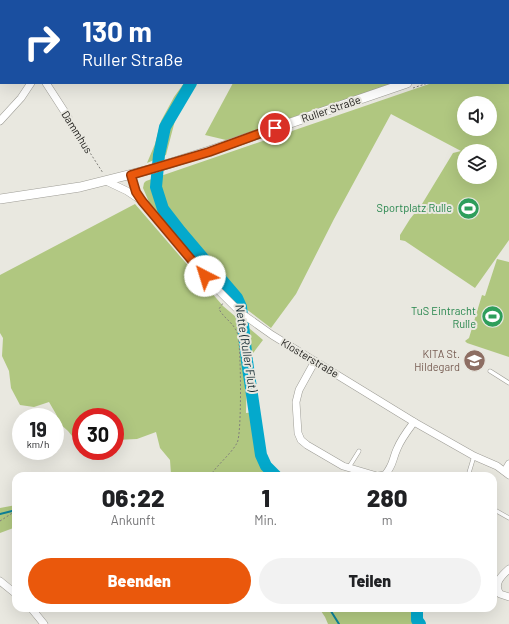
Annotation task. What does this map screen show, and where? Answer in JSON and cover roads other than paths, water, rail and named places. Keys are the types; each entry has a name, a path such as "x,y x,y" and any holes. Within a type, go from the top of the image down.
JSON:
{"main road":[{"name":"Ruller Straße","path":"0,199 80,187 152,170 404,84"}],"street":[{"path":"0,121 21,98 30,84"},
{"name":"Dammhus","path":"47,84 68,117"},
{"name":"Klosterstraße","path":"131,175 136,192 142,201 232,306 250,320 414,422 507,473"},
{"name":"Klosterstraße","path":"106,181 127,191 142,201"},
{"path":"315,361 298,390 296,402 298,433 301,440 307,445 348,468 362,472"},
{"path":"387,472 391,467 396,449 414,422"},
{"path":"507,473 509,464"},
{"path":"509,569 498,580 497,587 500,594 509,597"},
{"path":"0,581 12,591"},
{"path":"34,612 44,624"}],"lane":[{"path":"490,371 509,383"},
{"path":"348,468 359,451"},
{"path":"469,472 474,456"},
{"path":"497,511 509,518"}],"waterway":[{"name":"Nette (Ruller Flut)","path":"190,84 165,127 159,155 156,187 163,209 237,298 241,307 247,361 261,455 266,466 272,472"},
{"path":"0,514 12,511"},
{"path":"332,612 339,624"},
{"name":"Nette (Ruller Flut)","path":"417,612 417,620 420,624"}],"place":[{"name":"Sportplatz Rulle","path":"468,208"},
{"name":"TuS Eintracht Rulle","path":"492,317"},
{"name":"KITA St. Hildegard","path":"475,360"}]}
